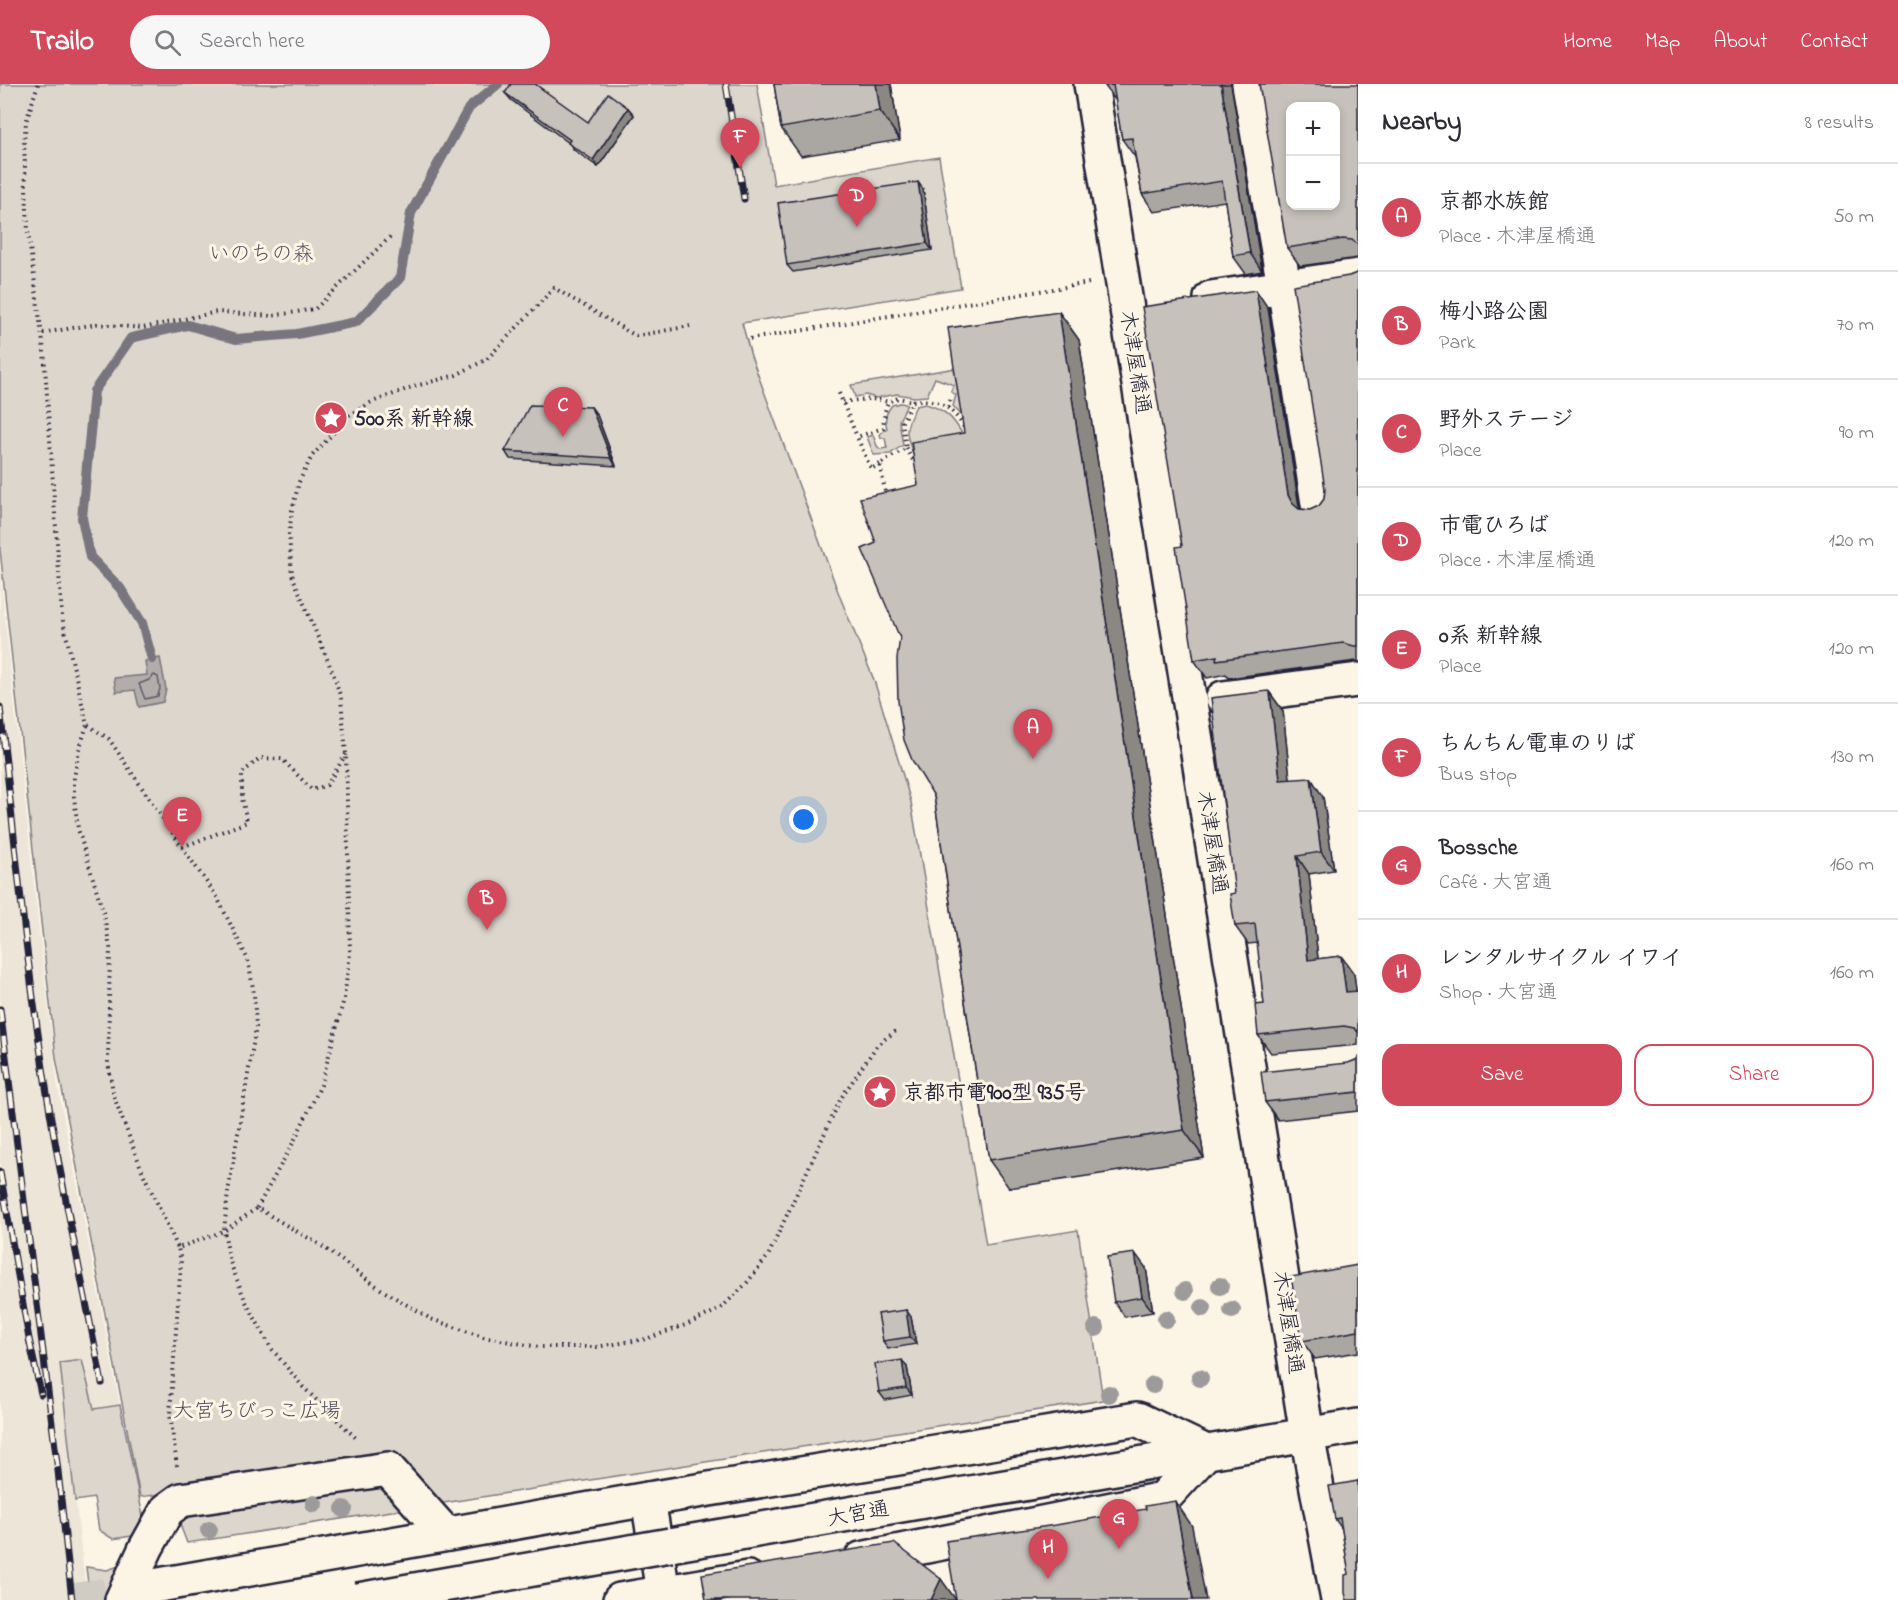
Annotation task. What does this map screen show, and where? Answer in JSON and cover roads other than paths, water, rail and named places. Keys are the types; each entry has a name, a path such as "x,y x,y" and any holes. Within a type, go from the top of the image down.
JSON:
{"street":[{"name":"木津屋橋通","path":"1091,84 1307,1435 1338,1600"},
{"path":"1249,84 1319,510"},
{"path":"1128,310 1358,276"},
{"path":"1190,702 1358,680"},
{"path":"1250,1074 1282,1071"},
{"path":"1282,1281 1315,1276"},
{"path":"446,1534 388,1469 181,1500 167,1510 146,1548 132,1594 446,1534 1137,1419 1206,1452 1163,1499 827,1565"},
{"name":"大宮通","path":"358,1600 1358,1426"},
{"path":"648,1499 673,1594"},
{"path":"620,1600 673,1594 781,1573"}],"water":[{"path":"160,658 166,689 163,702 139,707 135,690 116,692 114,678 147,675 145,661"}],"waterway":[{"path":"152,659 142,623 120,588 90,557 82,518 94,391 131,338 188,325 236,339 297,334 356,322 400,278 411,213 469,108 498,84"}],"tunnel":[{"path":"73,1600 142,1588"}],"railway":[{"path":"726,84 744,199"},
{"path":"0,707 39,1040 58,1161 102,1383"},
{"path":"0,1009 72,1600"},
{"path":"0,1172 29,1339 41,1394"}],"place":[{"name":"ちんちん電車のりば","path":"740,168"},
{"name":"市電ひろば","path":"857,227"},
{"name":"500系 新幹線","path":"331,418"},
{"name":"野外ステージ","path":"563,437"},
{"name":"京都水族館","path":"1033,759"},
{"name":"0系 新幹線","path":"182,847"},
{"name":"梅小路公園","path":"487,930"},
{"name":"京都市電900型 935号","path":"880,1092"},
{"name":"Bossche","path":"1119,1549"},
{"name":"レンタルサイクル イワイ","path":"1048,1579"}],"park label":[{"name":"いのちの森","path":"261,253"},
{"name":"大宮ちびっこ広場","path":"257,1410"}]}
